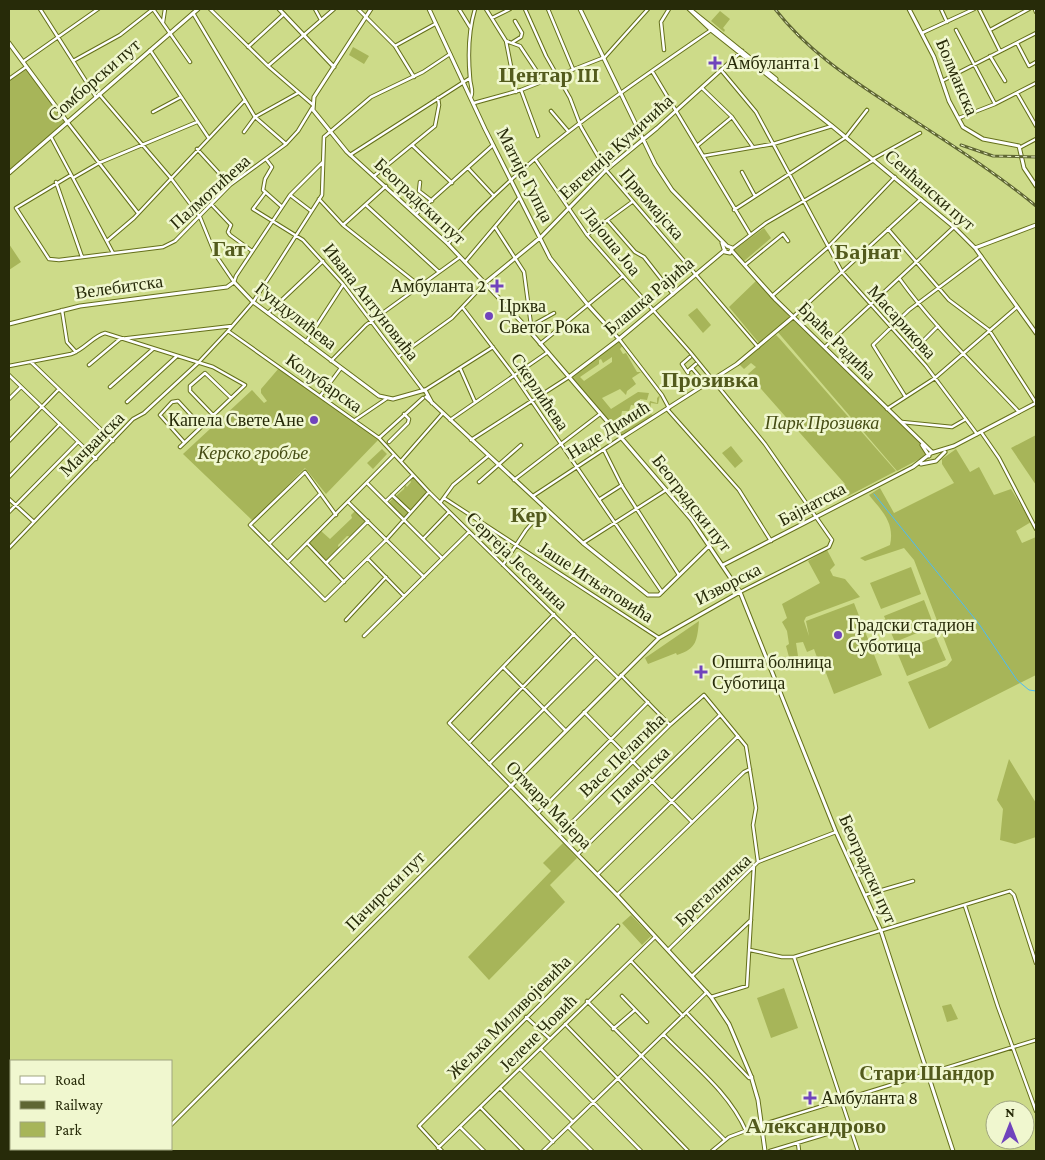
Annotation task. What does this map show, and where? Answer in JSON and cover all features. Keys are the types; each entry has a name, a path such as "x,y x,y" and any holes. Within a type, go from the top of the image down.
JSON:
{"street":[{"name":"Гундулићева","path":"40,9 73,61 98,95 143,144 200,217 215,254 234,282 253,302 331,361 379,396 386,399"},
{"path":"24,61 98,9"},
{"path":"73,61 120,35 153,9 190,62"},
{"path":"163,22 165,9"},
{"name":"Сомборски пут","path":"9,173 198,9"},
{"path":"210,9 248,48 312,106"},
{"path":"279,9 334,67"},
{"path":"315,9 321,20"},
{"path":"268,66 334,9"},
{"path":"358,9 395,46 414,76"},
{"path":"312,106 314,97 371,9"},
{"name":"Матије Гупца","path":"429,9 493,145 554,264 619,339"},
{"path":"459,9 471,28"},
{"path":"471,97 473,92 470,78 471,28 475,9"},
{"path":"486,9 506,41 516,92"},
{"path":"492,18 510,9"},
{"name":"Првомајска","path":"525,9 540,46 606,170 758,347"},
{"path":"548,9 573,69"},
{"name":"Браће Радића","path":"580,9 602,58 655,164 672,190 772,296 920,442 934,453"},
{"path":"474,103 516,92 602,58 611,52 648,9"},
{"path":"664,50 660,22 669,9"},
{"name":"Болманска","path":"909,9 938,66 957,118 963,127 973,135 1021,147"},
{"path":"941,9 947,22"},
{"path":"922,33 974,9"},
{"path":"979,9 1000,51"},
{"path":"990,30 1029,9"},
{"name":"Сенћански пут","path":"690,10 711,30 846,137 954,227 975,248 1036,333"},
{"name":"Сенћански пут","path":"690,10 740,52"},
{"path":"193,13 255,118 286,144"},
{"path":"248,48 284,14"},
{"path":"512,42 521,37 522,33 515,20"},
{"path":"395,46 435,24"},
{"path":"448,244 476,211 568,130 621,95 711,30"},
{"path":"956,30 995,104"},
{"path":"942,81 1036,33"},
{"path":"506,41 520,46 544,82"},
{"path":"9,43 138,213"},
{"path":"1017,43 1029,66 1036,62"},
{"path":"150,50 208,137"},
{"name":"Евгенија Кумичића","path":"485,283 541,237 606,170 676,111 740,52"},
{"path":"420,286 343,225 319,199 323,192 322,140 371,97 414,76 450,54"},
{"path":"990,56 1005,81"},
{"path":"9,79 28,66"},
{"name":"Масарикова","path":"722,70 753,108 827,248 842,272 869,306 913,351 999,458 1036,529"},
{"path":"652,72 750,234"},
{"path":"350,155 462,81 470,78"},
{"path":"957,118 995,104 1036,83"},
{"path":"702,88 732,116 753,148"},
{"path":"521,90 538,136"},
{"path":"244,132 255,118 298,93"},
{"path":"1017,93 1036,126"},
{"path":"153,112 181,96"},
{"path":"374,176 435,126 439,105 438,98"},
{"path":"107,241 138,213 244,100"},
{"name":"Београдски пут","path":"312,106 329,132 350,155 448,244 527,328 666,490 710,545 740,592 836,832 881,931 953,1151"},
{"name":"Палмотићева","path":"56,182 18,205 16,211 49,259 59,260 169,245 230,186 286,144 298,131 312,106"},
{"path":"734,210 846,137 867,110"},
{"path":"551,111 568,130"},
{"path":"697,146 732,116"},
{"path":"1032,118 1036,116"},
{"path":"82,257 56,182 197,122"},
{"path":"703,156 773,144 832,126"},
{"path":"728,249 803,201 920,134"},
{"path":"51,137 113,253"},
{"path":"1036,140 1021,147 1024,168 1036,186"},
{"path":"412,145 452,183"},
{"path":"416,214 493,145"},
{"path":"197,149 230,186"},
{"path":"266,159 272,168 263,184 265,193 281,206"},
{"name":"Лајоша Јоа","path":"535,159 587,235 713,380 770,450 815,518"},
{"path":"234,282 252,250 281,206 323,162"},
{"path":"468,168 494,196"},
{"path":"742,172 755,196"},
{"path":"772,296 827,248 895,177"},
{"path":"420,182 419,191 432,201"},
{"path":"343,225 386,186"},
{"name":"Ивана Антуновића","path":"265,193 252,208 272,222 295,234 323,261 343,284 422,391"},
{"path":"290,195 311,211"},
{"path":"465,262 520,197"},
{"name":"Мачванска","path":"9,548 133,419 144,413 198,363 228,331 253,302 319,199"},
{"path":"794,317 921,199"},
{"path":"587,235 632,202"},
{"path":"212,205 231,225 228,232 252,250"},
{"path":"366,205 439,272"},
{"path":"608,221 635,252 644,257 674,294"},
{"path":"975,248 1036,225"},
{"path":"495,227 516,258 525,278 531,325"},
{"path":"824,347 954,227"},
{"path":"888,229 937,288 956,307 989,330 1036,403"},
{"path":"744,266 783,234 788,241"},
{"name":"Блашка Рајића","path":"471,440 569,377 654,311 728,249"},
{"path":"331,361 371,321 460,256"},
{"path":"905,396 873,345 917,304 981,256"},
{"path":"268,313 323,261"},
{"path":"540,344 623,276"},
{"path":"899,278 917,304 1019,412"},
{"name":"Велебитска","path":"9,324 62,310 226,287 234,282"},
{"path":"398,357 463,308 485,283"},
{"path":"306,342 343,284"},
{"path":"887,409 934,378 1017,307"},
{"name":"Скерлићева","path":"463,308 514,375 662,592"},
{"path":"62,310 67,342 76,352"},
{"path":"527,328 554,313"},
{"name":"Наде Димић","path":"533,496 737,364 794,317"},
{"path":"89,365 120,339 232,326"},
{"path":"913,351 938,326"},
{"name":"Колубарска","path":"228,331 321,395 379,438 400,462"},
{"path":"9,366 76,352 103,333 229,374 245,385 180,447"},
{"path":"131,342 132,337"},
{"path":"619,339 662,395 668,408 739,490 771,541"},
{"path":"355,420 386,399 422,391 493,347"},
{"path":"110,387 153,349"},
{"path":"450,420 548,352"},
{"path":"127,402 177,356"},
{"path":"690,357 682,364 688,372 696,364"},
{"path":"31,362 112,441"},
{"path":"321,395 341,368"},
{"path":"460,368 475,402"},
{"path":"692,368 703,381"},
{"path":"213,415 188,388 205,373 231,398"},
{"path":"9,375 96,459"},
{"path":"9,399 21,387"},
{"path":"9,441 59,389"},
{"path":"422,391 425,397 443,414 583,543 648,595 656,596 662,592 710,545"},
{"path":"422,391 425,397"},
{"path":"379,438 425,397"},
{"path":"184,442 160,415 177,400 201,426"},
{"name":"Бајнатска","path":"723,565 913,467 934,453 954,446 1036,403"},
{"path":"389,442 408,423 409,419 404,414"},
{"path":"400,462 443,414"},
{"path":"514,480 600,414"},
{"path":"900,422 952,428 966,419"},
{"path":"9,477 60,424"},
{"path":"9,512 78,442"},
{"name":"Браће Радића","path":"920,442 929,456"},
{"path":"480,482 521,445"},
{"name":"Бајнатска","path":"913,467 931,461 935,462 954,446"},
{"path":"604,450 622,485 679,575"},
{"path":"934,453 938,458"},
{"path":"288,563 394,454"},
{"path":"440,503 453,485 488,456"},
{"path":"929,456 931,461"},
{"name":"Сергеја Јесењина","path":"400,462 428,492 596,656 648,702 670,725"},
{"path":"336,515 305,472 250,525 325,600 368,559 428,492"},
{"path":"386,501 413,475"},
{"path":"367,483 442,559"},
{"path":"600,499 622,485"},
{"path":"583,543 666,490"},
{"path":"269,544 321,494"},
{"path":"392,495 409,511"},
{"path":"9,498 34,522"},
{"name":"Јаше Игњатовића","path":"444,498 659,638"},
{"path":"348,502 424,577"},
{"path":"503,565 526,530 545,508"},
{"path":"423,539 449,512"},
{"name":"Изворска","path":"620,676 659,638 740,592 831,546 832,541 815,518"},
{"path":"326,563 368,521"},
{"path":"364,636 470,532"},
{"path":"308,544 344,582"},
{"path":"368,559 404,596"},
{"path":"346,620 386,577"},
{"path":"554,614 503,667 565,730"},
{"path":"469,743 574,634"},
{"path":"489,764 596,656"},
{"name":"Отмара Мајера","path":"503,667 449,723 598,874 707,992 729,1024 752,1077 765,1151"},
{"name":"Пачирски пут","path":"172,1124 620,676"},
{"name":"Васе Пелагића","path":"559,835 670,725 704,695 720,715"},
{"path":"538,813 648,702"},
{"path":"584,712 691,821"},
{"path":"720,715 746,746 756,814 753,826 758,862"},
{"name":"Панонска","path":"578,854 720,715"},
{"path":"598,874 738,736"},
{"path":"617,895 691,821 744,772 750,770"},
{"name":"Брегалничка","path":"668,950 758,862 836,832"},
{"path":"710,997 745,988 747,984 754,865"},
{"path":"865,896 913,881"},
{"path":"750,950 782,957 794,957 1012,891 1036,963"},
{"path":"965,906 1012,1047 1036,1111"},
{"path":"693,976 751,920"},
{"name":"Жељка Миливојевића","path":"438,1148 419,1126 618,926"},
{"name":"Јелене Човић","path":"438,1148 541,1049 587,1001 655,937"},
{"path":"794,957 858,1151"},
{"path":"631,961 683,1016"},
{"path":"543,1151 707,992"},
{"path":"622,996 647,1022"},
{"path":"587,1001 724,1139"},
{"path":"614,1029 635,1009"},
{"path":"687,1013 749,1078 752,1077"},
{"path":"526,1018 550,1039"},
{"path":"565,1024 688,1151"},
{"path":"664,1035 728,1100 738,1113 746,1131"},
{"path":"712,1151 724,1139 760,1125 926,1072 1036,1040"},
{"path":"541,1049 641,1151"},
{"path":"520,1069 573,1122"},
{"path":"500,1088 553,1142"},
{"path":"481,1108 523,1151"},
{"path":"770,1151 850,1126"},
{"path":"460,1127 484,1151"},
{"path":"568,1127 592,1151"},
{"path":"798,1143 799,1151"},
{"path":"438,1148 442,1151"}],"green space":[{"path":"720,11 730,19 723,28 724,32 711,21"},
{"path":"353,47 369,56 364,64 349,55"},
{"path":"28,67 66,122 9,171 9,81"},
{"path":"764,228 771,238 743,262 734,250"},
{"path":"9,244 21,262 9,270"},
{"path":"756,281 789,316 919,442 927,455 897,471 776,330 759,343 729,307"},
{"path":"697,308 711,325 703,333 688,315"},
{"name":"Парк Прозивка","path":"776,335 896,471 848,496 841,488 845,484 748,374 756,367 751,363 744,369 739,364"},
{"path":"619,339 623,345 620,349 623,354 626,353 637,372 641,372 632,378 636,384 627,391 626,395 620,389 602,398 611,409 638,392 649,393 647,400 640,399 638,406 631,405 629,411 622,411 621,417 630,419 632,412 639,414 641,406 648,408 650,401 657,403 657,398 660,395 658,404 651,403 650,410 642,409 640,415 633,415 632,419 624,426 627,429 651,414 655,417 621,438 569,377","holes":["612,357 612,362 584,381 580,377 599,364 601,359 603,363"]},
{"name":"Керско гробље","path":"279,368 323,396 380,438 326,494 305,468 253,521 183,454 252,390 264,403 267,401 261,393 261,389"},
{"path":"1036,435 1036,485 1011,448"},
{"path":"731,446 743,461 735,468 722,453"},
{"path":"382,449 387,454 373,469 367,463"},
{"path":"956,449 970,472 979,467 994,495 1011,489 1031,522 1016,531 1022,543 1036,537 1036,675 929,729 908,682 947,666 952,660 914,560 904,548 865,561 860,558 890,545 891,530 889,524 883,512 869,495 880,488 894,513 954,483 942,464 942,459"},
{"path":"413,477 427,493 403,518 388,503 404,489 405,485 407,487"},
{"path":"356,510 367,521 352,537 347,536 338,545 339,549 326,562 308,544 321,531 330,539 352,518 351,515"},
{"path":"827,550 835,565 830,570 833,576 845,579 860,597 806,617 804,621 809,636 806,621 854,603 882,675 834,694 826,673 823,674 814,649 807,652 803,642 796,643 798,656 789,657 786,646 789,644 787,631 782,622 787,618 782,604 820,583 808,561"},
{"path":"911,567 921,594 881,609 870,583"},
{"path":"924,600 934,626 895,642 884,616"},
{"path":"699,621 695,643 689,650 648,664 645,658"},
{"path":"936,637 946,660 907,676 897,652"},
{"path":"1009,759 1036,803 1036,837 1015,844 1000,840 1003,809 997,800"},
{"path":"563,843 577,858 550,885 565,902 489,980 468,957 551,871 543,863"},
{"path":"631,915 651,936 642,945 622,923"},
{"path":"784,988 798,1028 771,1038 757,998"},
{"path":"951,1004 958,1019 947,1022 942,1006"}],"waterway":[{"path":"874,494 979,624 1017,680 1029,690 1036,691"}],"railway":[{"path":"775,9 800,37 827,61 873,94 982,166 1036,206"},
{"path":"961,145 993,156 1036,157"}],"place":[{"name":"Амбуланта 1","path":"715,63"},
{"name":"Амбуланта 2","path":"497,286"},
{"name":"Црква Светог Рока","path":"489,316"},
{"name":"Капела Свете Ане","path":"314,420"},
{"name":"Градски стадион Суботица","path":"838,635"},
{"name":"Општа болница Суботица","path":"701,672"},
{"name":"Амбуланта 8","path":"810,1098"}],"district":[{"name":"Центар III","path":"549,74"},
{"name":"Гат","path":"229,248"},
{"name":"Бајнат","path":"868,251"},
{"name":"Прозивка","path":"710,379"},
{"name":"Кер","path":"529,514"},
{"name":"Стари Шандор","path":"927,1073"},
{"name":"Александрово","path":"816,1125"}]}
